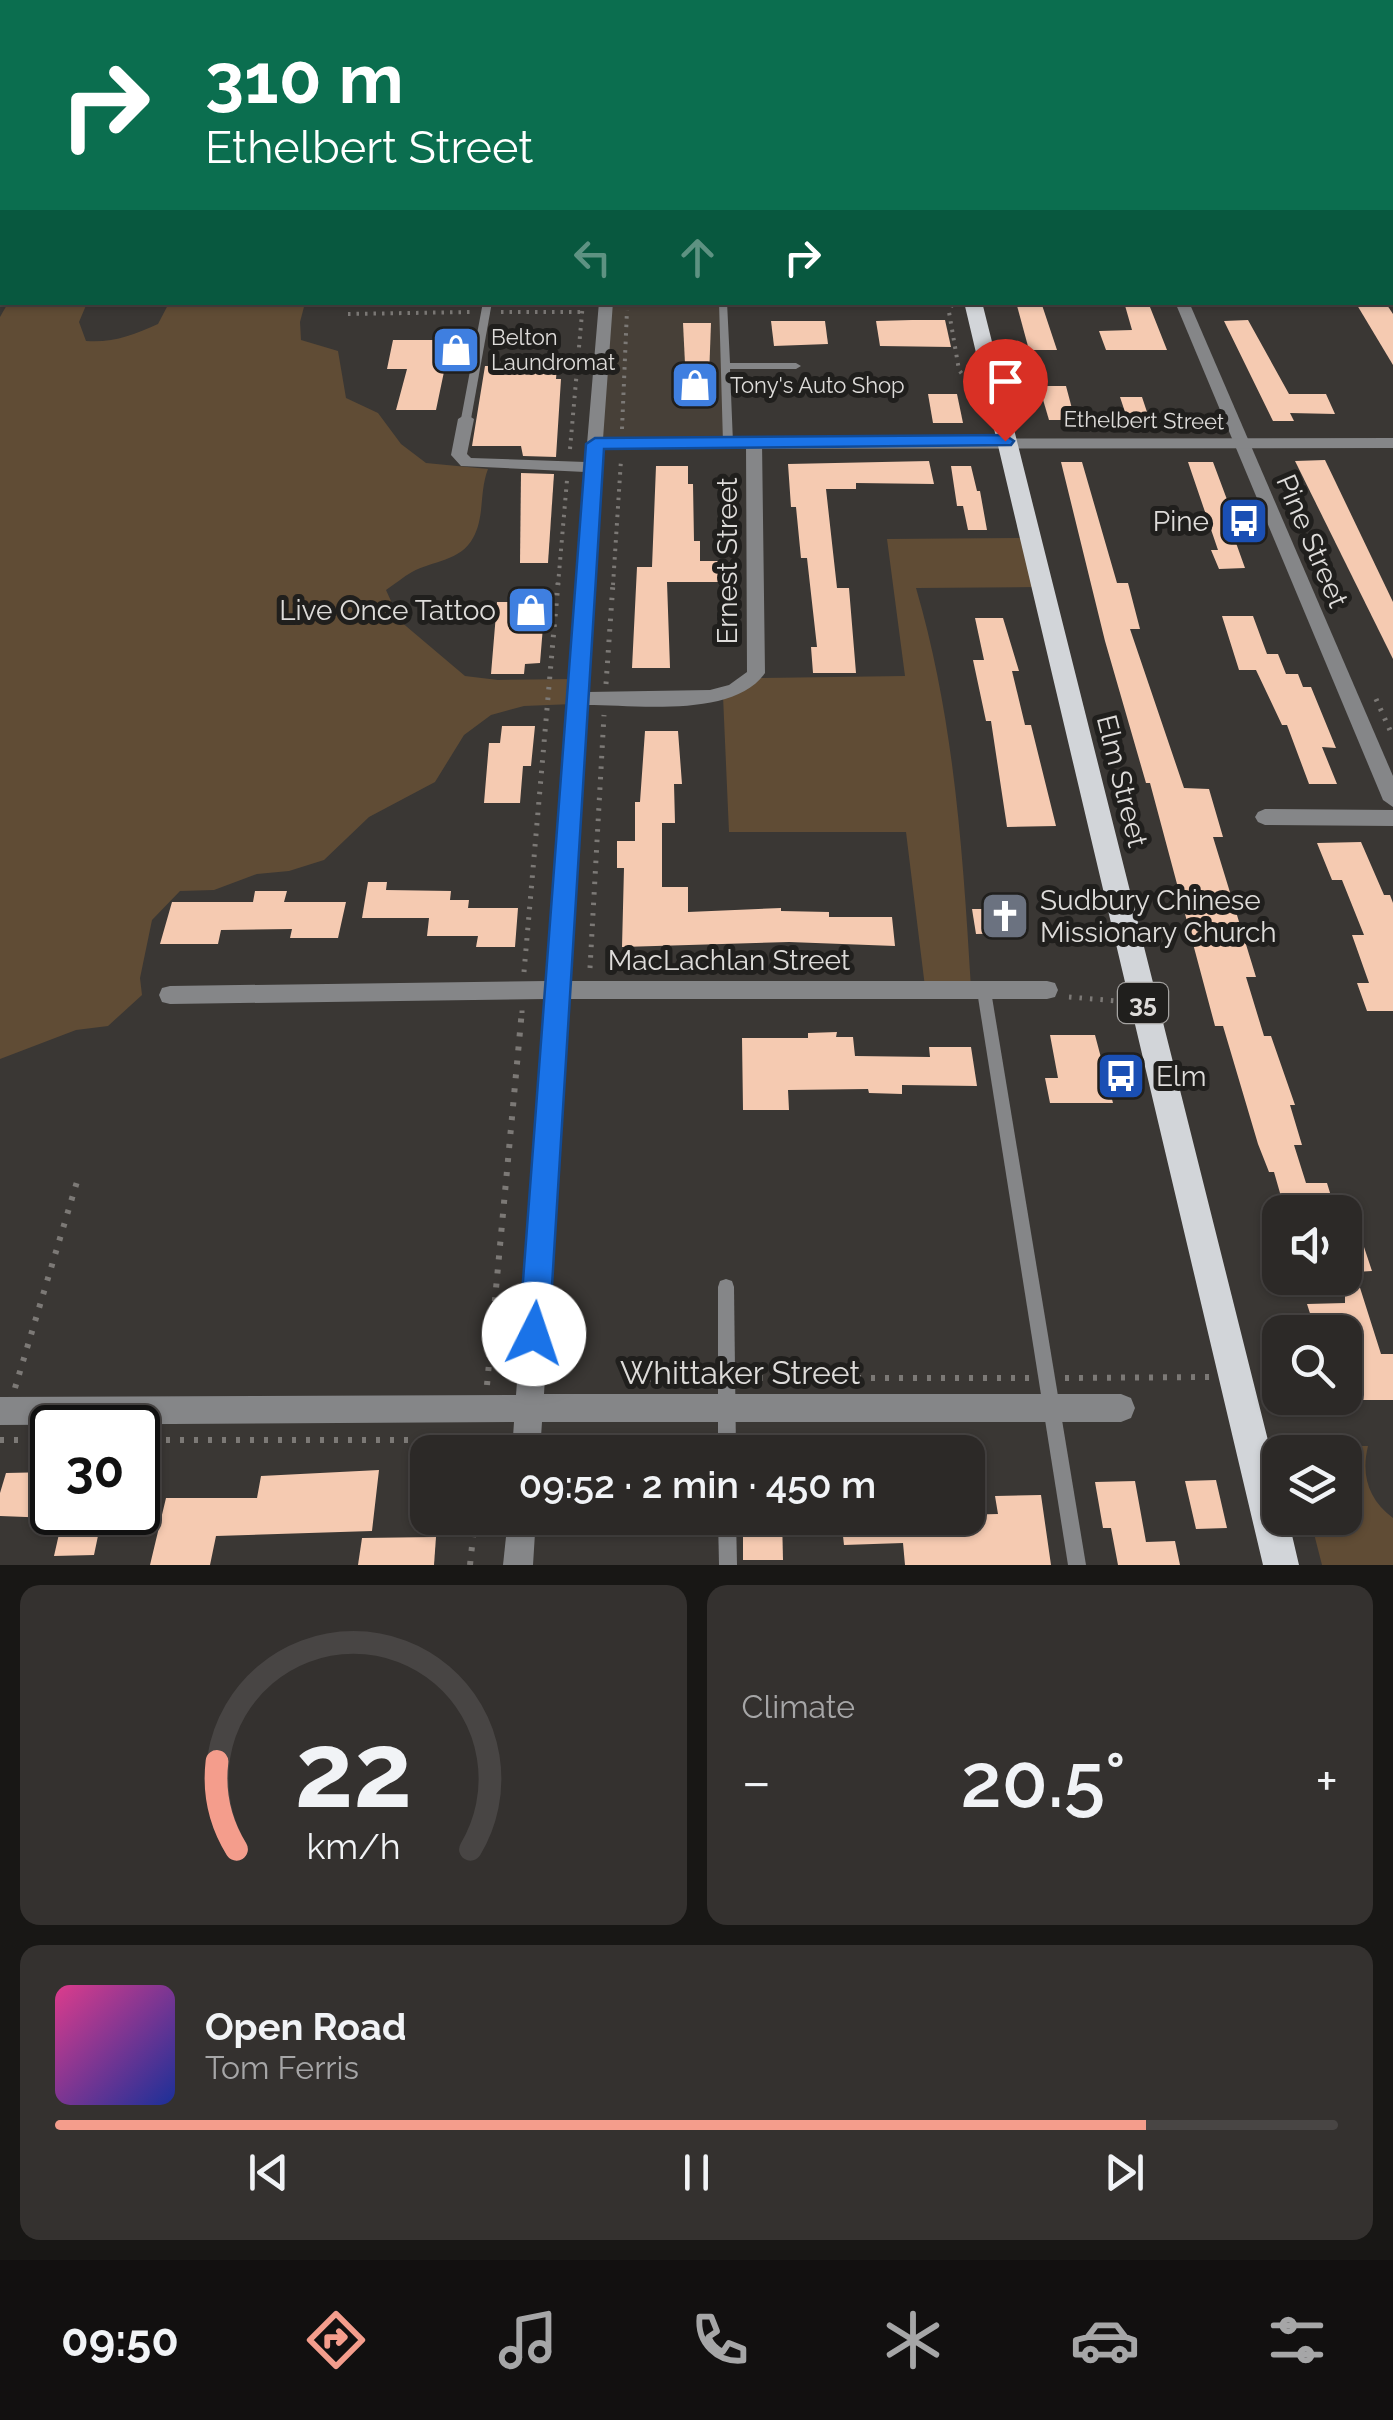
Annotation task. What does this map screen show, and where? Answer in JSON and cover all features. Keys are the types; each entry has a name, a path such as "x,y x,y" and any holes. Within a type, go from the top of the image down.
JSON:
{"main road":[{"name":"Elm Street","path":"973,305 1281,1565"}],"street":[{"path":"527,1435 606,305"},
{"name":"Pine Street","path":"1183,305 1393,800"},
{"name":"Ethelbert Street","path":"466,419 459,455 467,463 568,467 622,444 1393,444"},
{"name":"Ernest Street","path":"578,699 710,697 729,693 748,683 756,673 754,442"},
{"path":"1265,817 1393,818"},
{"name":"MacLachlan Street","path":"170,995 1047,990"},
{"name":"Whittaker Street","path":"4,1411 485,1411 727,1405 1121,1408"},
{"path":"518,1565 521,1535"}],"lane":[{"path":"723,305 728,443"},
{"path":"466,419 488,307"},
{"path":"725,366 796,366"},
{"path":"984,991 1078,1565"},
{"path":"726,1287 727,1435"},
{"path":"727,1535 728,1565"}],"path":[{"path":"482,1435 583,305"},
{"path":"589,990 627,305"},
{"path":"952,305 949,312 959,370 969,381 972,397"},
{"path":"348,314 488,307 582,312"},
{"path":"1047,990 1084,1001 1142,1000"},
{"path":"4,1411 79,1175"},
{"path":"1118,1378 1235,1377"},
{"path":"0,1440 30,1440"},
{"path":"160,1440 410,1440"},
{"path":"470,1565 473,1535"}],"shaded area":[{"path":"7,305 86,305 79,322 86,341 105,341 158,324 168,305 304,305 301,340 338,351 346,398 378,413 401,444 426,463 488,469 479,522 468,546 454,556 412,572 386,590 400,621 465,676 498,680 576,679 573,704 524,706 491,715 464,735 435,782 369,817 324,860 289,871 257,874 214,890 180,891 152,920 140,978 142,995 108,1026 76,1030 0,1059 0,317"},
{"path":"607,305 722,305 726,442 598,443"},
{"path":"1027,538 1039,587 916,588 948,736 971,988 925,987 906,832 729,832 723,696 759,678 905,676 887,539"},
{"path":"1362,1446 1368,1446 1368,1486 1393,1518 1393,1565 1322,1565 1314,1535 1362,1535"}],"building":[{"path":"1017,305 1042,305 1057,350 1029,350"},
{"path":"1125,305 1149,305 1167,350 1106,350 1099,331 1132,330"},
{"path":"1357,305 1387,305 1393,314 1393,365"},
{"path":"945,320 951,347 880,346 876,321"},
{"path":"1248,320 1289,394 1326,394 1335,414 1290,413 1294,421 1273,421 1224,321"},
{"path":"771,321 825,321 828,344 774,346"},
{"path":"683,323 711,323 708,404 687,404"},
{"path":"393,340 439,340 440,367 445,367 436,410 396,410 407,369 387,369"},
{"path":"485,366 557,366 556,379 561,379 556,457 523,456 521,446 472,446"},
{"path":"1039,386 1066,386 1075,420 1049,420"},
{"path":"928,394 957,394 963,423 933,423"},
{"path":"1120,397 1142,397 1150,421 1128,421"},
{"path":"1325,460 1393,602 1393,659 1295,461"},
{"path":"929,461 934,484 856,483 856,489 826,489 837,588 849,588 856,673 813,673 811,647 817,647 807,558 801,558 788,464"},
{"path":"1061,462 1082,462 1117,583 1128,583 1140,629 1130,629 1184,788 1209,789 1223,837 1213,837 1256,977 1246,977 1264,1036 1271,1036 1295,1105 1290,1105 1302,1145 1294,1145 1306,1183 1327,1183 1331,1195 1281,1195 1274,1172 1269,1172 1223,1026 1215,1026 1150,783 1146,783 1105,641"},
{"path":"1188,462 1213,462 1238,529 1231,529 1245,568 1219,569 1211,550 1218,550"},
{"path":"656,466 688,466 688,484 693,484 694,541 700,541 700,561 719,561 720,582 667,582 670,668 632,668 637,567 652,567"},
{"path":"951,466 971,466 987,530 968,530 963,506 957,506"},
{"path":"521,473 554,474 548,563 520,563"},
{"path":"497,602 545,602 540,663 525,664 524,674 491,674"},
{"path":"1222,616 1253,616 1267,654 1278,654 1286,674 1298,674 1303,687 1311,687 1336,748 1322,747 1337,784 1309,784 1287,725 1282,725 1256,670 1239,670"},
{"path":"975,618 1003,618 1019,671 1012,671 1025,725 1031,725 1056,826 1007,827 991,721 986,721 973,660 984,660"},
{"path":"502,726 535,726 531,766 523,766 520,803 484,803 489,743 500,743"},
{"path":"645,731 678,731 682,784 674,784 675,823 662,823 662,887 688,887 688,912 781,908 829,912 829,917 892,917 895,946 789,942 622,947 624,868 617,868 617,841 635,841 635,802 640,802"},
{"path":"1361,842 1384,895 1390,895 1393,903 1393,1011 1367,1011 1357,983 1369,983 1352,935 1364,935 1342,880 1332,880 1317,843"},
{"path":"368,882 387,882 386,890 451,891 450,900 469,900 468,908 518,908 515,947 476,947 478,936 427,936 429,918 362,918"},
{"path":"255,891 287,891 284,902 346,902 338,938 290,938 292,929 221,930 218,944 160,944 172,902 253,902"},
{"name":"Sudbury Chinese Missionary Church","path":"972,909 1023,909 1028,933 976,934"},
{"path":"837,1032 836,1037 853,1037 855,1056 930,1057 929,1047 971,1047 977,1086 902,1085 902,1094 869,1093 868,1089 788,1090 789,1110 743,1110 742,1038 808,1038 808,1033"},
{"path":"1050,1035 1095,1035 1113,1103 1050,1103 1045,1078 1058,1078"},
{"path":"1362,1241 1372,1271 1362,1272"},
{"path":"1362,1294 1381,1354 1393,1354 1393,1400 1362,1400 1362,1315 1311,1315 1307,1304 1345,1303 1345,1295"},
{"path":"379,1470 372,1531 216,1536 210,1565 150,1565 166,1498 257,1498 261,1476"},
{"path":"30,1472 30,1517 0,1516 0,1493 6,1473"},
{"path":"1216,1480 1227,1528 1196,1529 1185,1481"},
{"path":"1135,1481 1146,1542 1175,1541 1180,1565 1118,1565 1111,1528 1103,1528 1095,1482"},
{"path":"1041,1495 1051,1565 905,1565 903,1543 844,1545 843,1535 985,1535 985,1514 998,1514 995,1496"},
{"path":"59,1535 98,1535 94,1555 54,1556"},
{"path":"743,1535 782,1535 783,1560 743,1560"},
{"path":"436,1537 434,1565 358,1565 362,1538"}],"place":[{"name":"Belton Laundromat","path":"456,350"},
{"name":"Tony's Auto Shop","path":"695,385"},
{"name":"Pine","path":"1244,521"},
{"name":"Live Once Tattoo","path":"531,610"},
{"name":"Sudbury Chinese Missionary Church","path":"1005,916"},
{"name":"Elm","path":"1121,1076"}],"route":[{"path":"534,1334 595,444 1005,441"}]}
